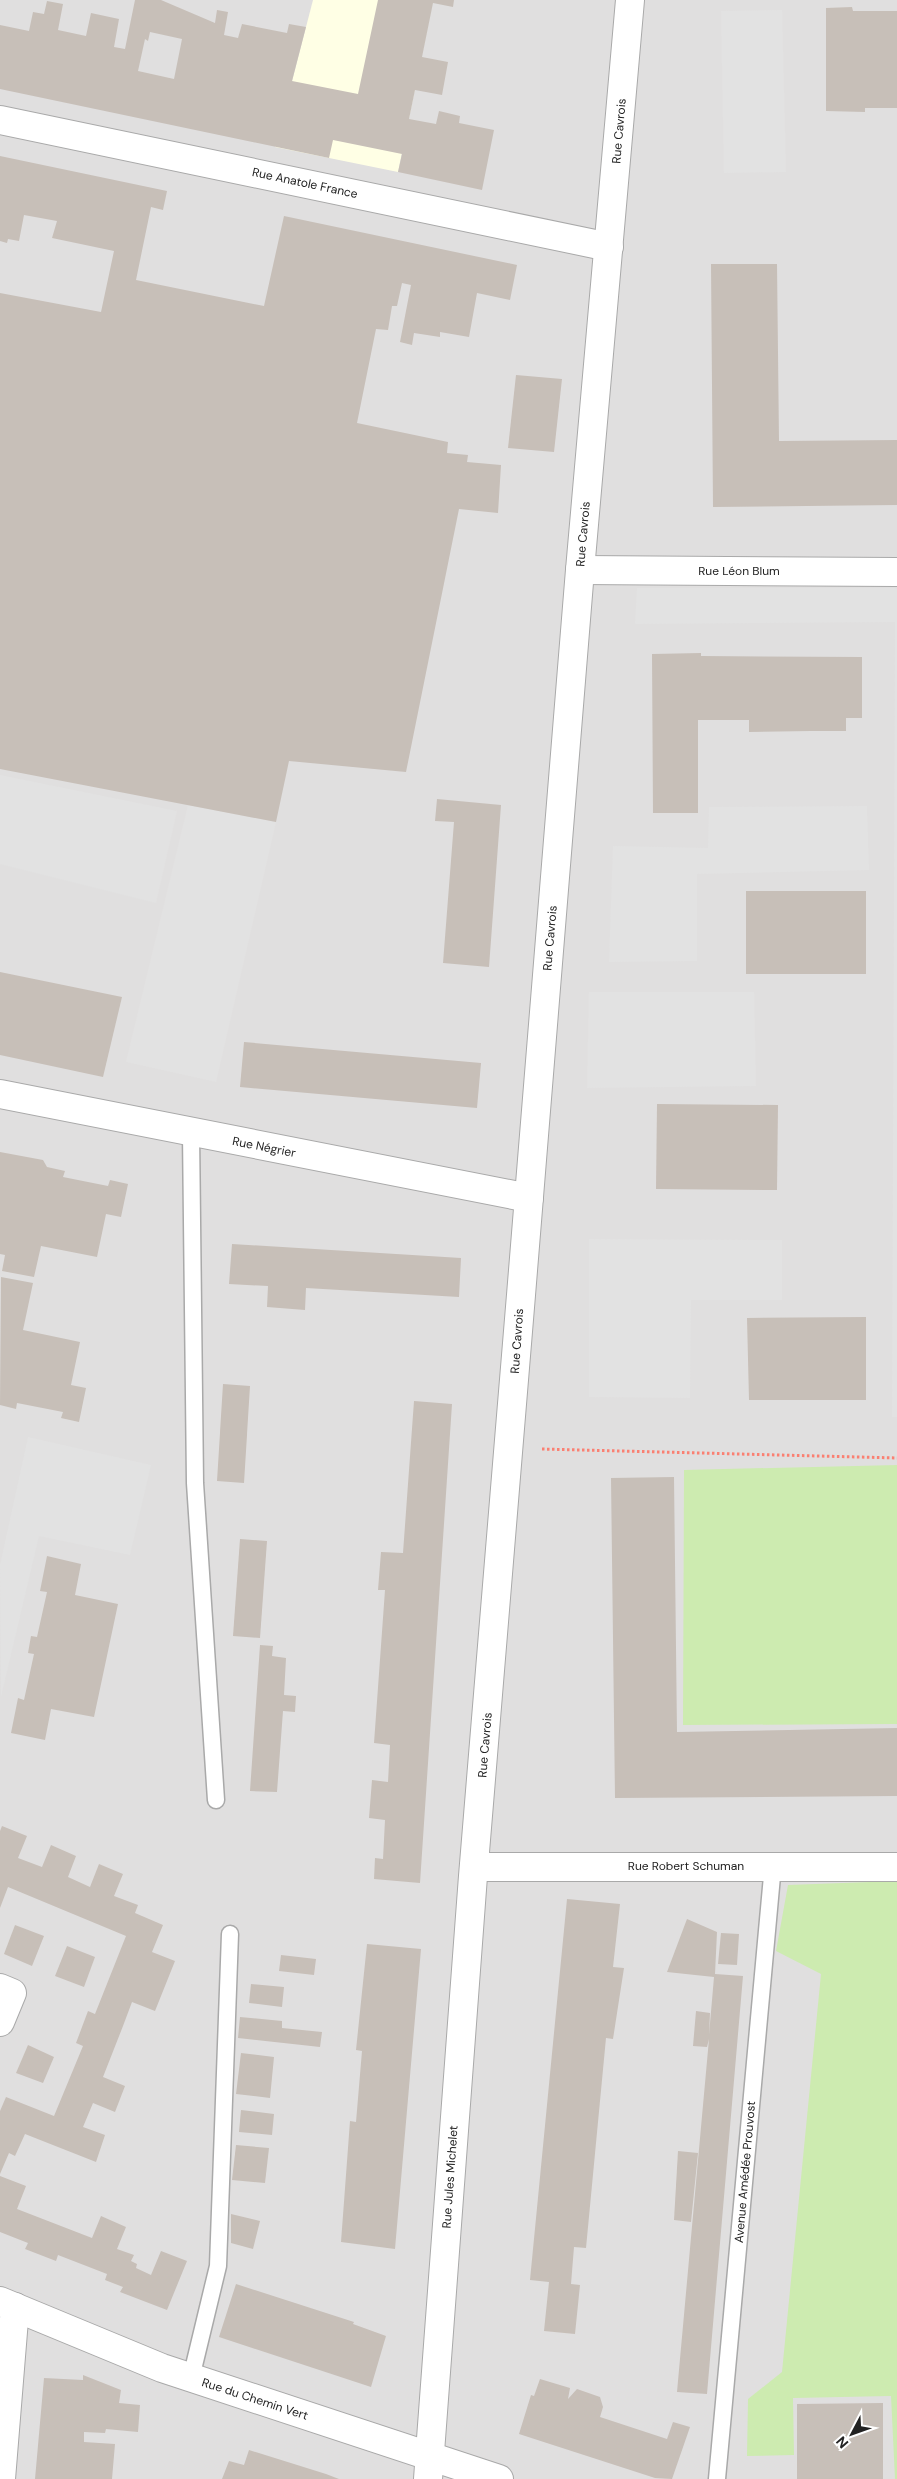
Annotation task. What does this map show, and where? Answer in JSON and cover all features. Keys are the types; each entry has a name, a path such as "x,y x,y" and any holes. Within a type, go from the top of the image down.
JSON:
{"street":[{"name":"Rue Cavrois","path":"474,1871 580,570 630,0"},
{"name":"Rue Anatole France","path":"0,120 609,247"},
{"name":"Rue Léon Blum","path":"580,570 897,572"},
{"name":"Rue Négrier","path":"0,1094 529,1198"},
{"name":"Rue Robert Schuman","path":"474,1871 773,1865 897,1867"},
{"name":"Rue Jules Michelet","path":"429,2468 474,1871"},
{"path":"0,1988 12,1993 0,2022"},
{"name":"Rue du Chemin Vert","path":"7,2304 162,2368 429,2468 499,2479"},
{"path":"1,2479 7,2304"}],"lane":[{"path":"191,1133 196,1483 216,1800"},
{"name":"Avenue Amédée Prouvost","path":"717,2479 773,1865"},
{"path":"191,2378 218,2266 230,1934"}],"path":[{"path":"509,1448 897,1458"}],"shaded area":[{"path":"0,0 897,0 897,2479 0,2479"},
{"path":"313,0 433,0 398,172 275,147"},
{"path":"782,10 786,172 724,173 721,11"},
{"path":"637,588 897,589 897,1417 892,1417 895,622 635,624"},
{"path":"0,775 177,811 156,903 0,864"},
{"path":"188,805 276,822 216,1082 126,1062"},
{"path":"867,806 869,870 697,874 697,961 609,962 613,846 708,848 709,807"},
{"path":"589,992 754,992 756,1086 587,1088"},
{"path":"589,1239 782,1240 782,1300 691,1300 690,1398 589,1397"},
{"path":"28,1437 151,1465 130,1555 39,1536 1,1697 0,1565"}],"green space":[{"path":"897,1465 897,1724 683,1725 684,1470"},
{"path":"897,1881 897,2479 895,2479 891,2396 793,2398 794,2455 747,2456 748,2399 782,2372 821,1974 776,1951 788,1885"}],"building":[{"path":"135,0 161,0 215,23 217,10 228,12 224,35 238,38 242,24 287,33 289,24 306,27 292,81 358,94 378,0 454,0 453,7 433,3 422,57 448,62 442,95 415,90 409,119 436,124 439,111 460,116 459,123 494,130 482,190 398,172 402,154 333,140 329,158 0,89 0,25 29,31 33,12 44,14 47,1 63,4 58,30 86,36 91,13 119,19 114,47 125,49","holes":["150,32 182,39 174,79 138,71 145,39 148,41"]},
{"path":"852,7 853,11 897,11 897,108 865,108 865,112 826,111 826,8"},
{"path":"0,156 167,191 163,210 151,207 136,280 264,306 284,216 517,265 510,300 477,293 469,337 440,332 440,337 414,333 412,345 400,342 411,285 402,283 397,306 392,306 388,330 376,329 357,423 448,442 447,453 468,455 467,462 501,465 498,513 459,509 406,772 289,761 276,822 0,769 0,293 101,312 114,251 52,238 57,221 24,215 19,241 8,239 7,243 0,241"},
{"path":"711,264 777,264 779,441 897,440 897,505 713,507"},
{"path":"516,375 562,379 554,452 508,448"},
{"path":"701,653 701,656 862,657 862,718 846,718 846,731 749,732 749,720 698,720 698,813 653,813 652,654"},
{"path":"437,799 501,805 489,967 443,963 454,822 435,821"},
{"path":"746,891 866,891 866,974 746,974"},
{"path":"0,972 122,997 103,1077 0,1055"},
{"path":"244,1042 481,1063 477,1108 240,1087"},
{"path":"657,1104 778,1105 777,1190 656,1189"},
{"path":"0,1152 43,1160 47,1167 65,1171 63,1177 108,1186 110,1180 128,1184 121,1217 106,1214 97,1257 41,1246 34,1277 2,1271 5,1255 0,1254"},
{"path":"232,1244 461,1258 459,1297 306,1288 305,1310 267,1307 268,1286 229,1284"},
{"path":"1,1277 33,1283 23,1330 80,1342 71,1385 86,1388 79,1422 61,1418 63,1412 17,1403 16,1409 0,1405"},
{"path":"866,1317 866,1400 749,1400 747,1318"},
{"path":"223,1384 250,1386 244,1483 217,1481"},
{"path":"414,1401 452,1404 420,1883 374,1879 375,1858 383,1859 385,1820 369,1818 372,1780 388,1782 390,1745 374,1743 385,1590 378,1590 381,1552 403,1553"},
{"path":"674,1477 677,1732 897,1728 897,1796 615,1798 611,1478"},
{"path":"240,1539 267,1541 260,1638 233,1636"},
{"path":"47,1556 81,1564 75,1595 118,1604 94,1717 51,1709 45,1740 11,1733 18,1698 24,1700 34,1654 28,1653 31,1636 37,1637 47,1592 40,1591"},
{"path":"260,1645 273,1646 272,1656 286,1658 284,1695 296,1696 295,1712 283,1711 277,1792 250,1791"},
{"path":"2,1826 27,1836 18,1858 42,1867 51,1845 76,1856 68,1877 90,1887 99,1864 123,1874 114,1896 138,1905 135,1913 163,1925 152,1952 175,1961 155,2011 132,2002 103,2077 125,2086 115,2112 93,2103 83,2127 105,2135 96,2162 25,2134 15,2156 9,2153 0,2174 0,2111 6,2097 54,2116 83,2046 76,2043 88,2011 95,2014 126,1936 8,1887 0,1908 0,1831"},
{"path":"567,1899 620,1904 613,1967 624,1968 613,2039 606,2038 586,2248 574,2247 571,2284 580,2285 575,2334 544,2331 549,2282 530,2280"},
{"path":"687,1919 717,1932 715,1974 743,1976 707,2394 677,2392 709,2039 707,2047 693,2046 696,2011 710,2013 709,2035 714,1977 667,1972"},
{"path":"15,1925 44,1936 32,1966 4,1954"},
{"path":"721,1933 739,1934 737,1965 718,1964"},
{"path":"367,1944 421,1949 395,2249 341,2242 350,2121 356,2122 362,2051 356,2050"},
{"path":"67,1946 95,1957 84,1987 55,1976"},
{"path":"281,1955 316,1959 314,1975 279,1971"},
{"path":"251,1984 284,1987 282,2007 249,2003"},
{"path":"240,2017 282,2021 282,2028 322,2032 320,2047 238,2038"},
{"path":"28,2045 54,2057 43,2083 16,2073"},
{"path":"241,2053 274,2057 270,2098 236,2094"},
{"path":"241,2110 274,2114 272,2135 239,2132"},
{"path":"236,2145 269,2148 265,2183 232,2180"},
{"path":"678,2151 698,2153 691,2222 674,2220"},
{"path":"0,2176 26,2186 17,2209 92,2238 101,2216 126,2227 117,2249 134,2255 131,2261 137,2264 136,2268 151,2275 161,2251 187,2261 167,2310 120,2292 123,2287 105,2280 107,2274 58,2255 56,2261 25,2249 28,2243 0,2232"},
{"path":"231,2214 260,2221 253,2249 231,2243"},
{"path":"236,2284 354,2322 353,2324 386,2336 371,2387 219,2337"},
{"path":"83,2375 121,2390 119,2403 140,2405 138,2432 106,2429 105,2433 84,2432 84,2442 115,2444 112,2479 35,2479 44,2378 83,2380"},
{"path":"540,2379 570,2388 568,2399 577,2389 600,2397 603,2407 600,2417 667,2439 673,2422 690,2427 672,2479 655,2478 519,2434 531,2395 534,2396"},
{"path":"883,2403 883,2479 797,2479 797,2404"},
{"path":"249,2450 339,2479 222,2479 229,2461 244,2465"}]}
